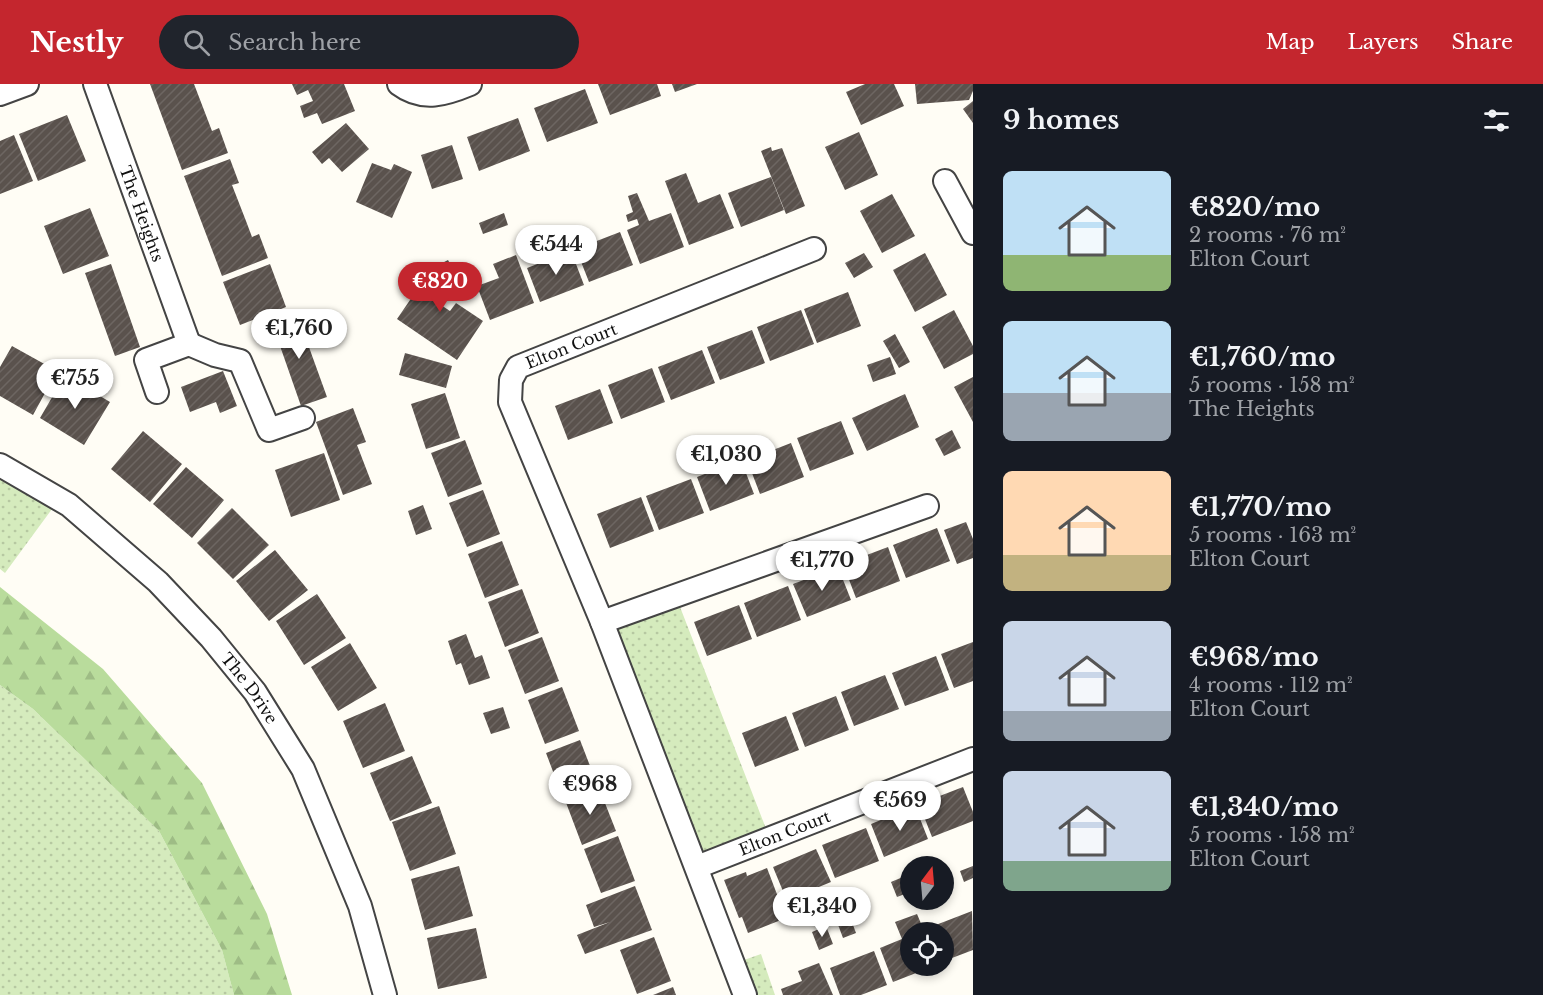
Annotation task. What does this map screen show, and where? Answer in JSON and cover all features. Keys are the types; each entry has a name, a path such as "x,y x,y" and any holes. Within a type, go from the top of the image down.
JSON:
{"street":[{"path":"0,94 27,84"},
{"name":"The Heights","path":"95,84 189,344"},
{"path":"399,84 406,89 439,96 470,84"},
{"path":"945,181 973,233"},
{"name":"Elton Court","path":"745,995 602,622 510,402 511,380 518,367 814,249"},
{"path":"157,392 146,360 189,344 215,355 240,361 246,369 269,430 303,418"},
{"name":"The Drive","path":"0,465 69,505 158,582 211,638 255,692 303,769 360,906 386,995"},
{"path":"602,622 927,506"},
{"name":"Elton Court","path":"697,867 973,759"}],"green space":[{"path":"0,477 52,509 5,573 0,569"},
{"path":"0,587 103,669 202,783 267,914 292,995 234,995 222,950 159,831 33,709 0,685"},
{"path":"675,594 770,839 697,867 602,622"},
{"path":"0,685 33,709 159,831 222,950 234,995 0,995"},
{"path":"761,954 775,995 755,995 744,966 744,960"}],"building":[{"path":"150,84 194,84 212,131 219,128 228,153 182,170"},
{"path":"292,84 344,84 355,111 322,124 317,113 304,118 300,106 313,101 308,90 297,95"},
{"path":"598,84 657,84 661,96 610,115"},
{"path":"672,84 697,84 675,92"},
{"path":"865,84 894,84 904,106 861,125 846,92"},
{"path":"915,84 973,84 973,91 969,100 917,104"},
{"path":"585,89 598,123 547,142 534,108"},
{"path":"973,101 973,123 963,109"},
{"path":"67,115 86,161 38,181 19,134"},
{"path":"518,118 530,151 479,171 467,137"},
{"path":"346,123 369,149 342,172 329,158 322,164 312,152"},
{"path":"859,132 878,175 845,190 825,147"},
{"path":"14,135 33,181 0,194 0,141"},
{"path":"452,145 463,179 432,189 421,155"},
{"path":"771,147 772,151 782,148 805,206 786,214 761,151"},
{"path":"230,159 239,183 232,185 252,237 259,234 268,258 222,276 184,176"},
{"path":"372,163 391,170 394,164 412,172 392,218 356,202"},
{"path":"686,173 698,203 720,194 734,228 689,245 665,181"},
{"path":"771,177 784,210 741,227 728,193"},
{"path":"637,193 649,221 671,213 684,247 640,264 627,230 639,225 637,219 628,222 626,215 633,212 628,196"},
{"path":"892,194 915,236 882,253 860,211"},
{"path":"90,208 109,256 63,274 44,226"},
{"path":"504,213 508,225 483,234 479,223"},
{"path":"620,232 633,265 589,282 576,249"},
{"path":"571,251 584,285 540,302 527,268"},
{"path":"864,253 873,267 854,278 845,263"},
{"path":"925,253 947,295 915,312 893,270"},
{"path":"516,255 534,303 490,320 477,286 499,278 493,264"},
{"path":"448,260 458,279 441,305 450,311 456,303 483,321 457,360 397,319 423,281 419,275"},
{"path":"111,264 140,347 115,356 85,273"},
{"path":"270,264 286,307 240,325 223,282"},
{"path":"848,292 861,326 817,343 804,309"},
{"path":"801,310 814,344 770,361 757,327"},
{"path":"954,310 973,346 973,354 944,369 922,327"},
{"path":"297,314 327,397 301,406 272,323"},
{"path":"752,330 765,363 720,380 707,347"},
{"path":"895,334 910,362 899,368 883,341"},
{"path":"12,346 57,371 33,415 0,396 0,367"},
{"path":"702,350 715,383 671,400 658,367"},
{"path":"405,353 452,366 446,388 399,375"},
{"path":"890,357 896,374 873,382 867,365"},
{"path":"652,368 665,402 621,419 608,385"},
{"path":"223,371 237,406 220,413 216,402 190,412 181,387"},
{"path":"65,375 110,402 84,445 40,418"},
{"path":"973,377 973,422 954,387"},
{"path":"600,389 613,423 568,440 555,406"},
{"path":"445,393 460,438 426,449 411,404"},
{"path":"905,394 919,427 867,451 852,418"},
{"path":"353,408 366,442 357,445 372,484 343,495 316,422"},
{"path":"841,421 854,454 810,471 797,438"},
{"path":"952,430 961,448 944,456 935,439"},
{"path":"143,431 182,464 150,502 111,469"},
{"path":"465,440 482,484 448,497 431,453"},
{"path":"791,443 804,477 760,494 747,460"},
{"path":"324,453 340,500 291,517 275,470"},
{"path":"741,460 754,494 710,511 697,477"},
{"path":"186,467 224,500 192,538 153,504"},
{"path":"691,479 704,513 659,530 646,496"},
{"path":"483,490 500,534 467,547 449,503"},
{"path":"641,497 654,531 610,548 597,514"},
{"path":"423,505 432,529 416,535 408,511"},
{"path":"232,508 269,545 233,579 197,543"},
{"path":"966,522 973,539 973,558 957,564 944,530"},
{"path":"937,528 950,561 906,578 893,545"},
{"path":"502,541 519,585 485,598 468,554"},
{"path":"888,547 900,581 856,598 843,564"},
{"path":"275,550 308,590 269,621 236,581"},
{"path":"838,567 851,600 807,617 793,584"},
{"path":"788,586 801,620 757,637 744,603"},
{"path":"522,589 539,633 505,647 488,602"},
{"path":"317,594 346,638 304,665 276,621"},
{"path":"739,605 752,639 707,656 694,622"},
{"path":"466,634 475,658 482,655 490,678 469,685 461,663 456,665 448,641"},
{"path":"542,637 559,681 525,694 508,650"},
{"path":"973,642 973,681 954,688 941,654"},
{"path":"350,643 377,688 338,711 311,667"},
{"path":"936,656 949,690 905,706 892,673"},
{"path":"885,675 899,709 854,726 841,692"},
{"path":"562,687 579,731 545,744 528,700"},
{"path":"836,696 849,730 805,747 792,713"},
{"path":"385,703 405,751 363,768 343,721"},
{"path":"503,707 510,728 491,734 483,713"},
{"path":"786,716 799,750 755,767 742,733"},
{"path":"580,740 597,784 563,798 546,753"},
{"path":"412,756 432,803 390,821 370,773"},
{"path":"963,787 973,812 973,821 932,837 919,804"},
{"path":"599,788 616,831 582,845 565,800"},
{"path":"439,806 456,854 410,871 392,822"},
{"path":"915,806 928,839 884,857 871,824"},
{"path":"866,828 879,861 835,878 822,845"},
{"path":"618,836 635,881 601,893 584,849"},
{"path":"816,849 831,882 809,891 814,904 792,913 773,867"},
{"path":"459,866 473,916 425,930 411,879"},
{"path":"973,866 973,878 964,882 960,871"},
{"path":"767,868 786,918 748,933 742,917 739,918 724,880 746,872 747,876"},
{"path":"900,878 900,896 897,897 891,882"},
{"path":"635,886 652,930 585,954 577,935 610,922 594,927 586,905"},
{"path":"972,911 973,950 954,957 954,922 944,922"},
{"path":"917,914 920,922 900,922 900,934 895,922"},
{"path":"850,917 856,933 843,938 837,922"},
{"path":"826,926 833,944 819,950 812,932"},
{"path":"476,928 487,978 438,989 427,938"},
{"path":"654,937 671,981 637,994 620,950"},
{"path":"900,940 900,976 908,976 893,982 880,948"},
{"path":"874,951 887,985 861,995 840,995 830,968"},
{"path":"819,963 833,995 783,995 781,989 802,981 798,971"},
{"path":"673,987 676,995 653,995"}]}
